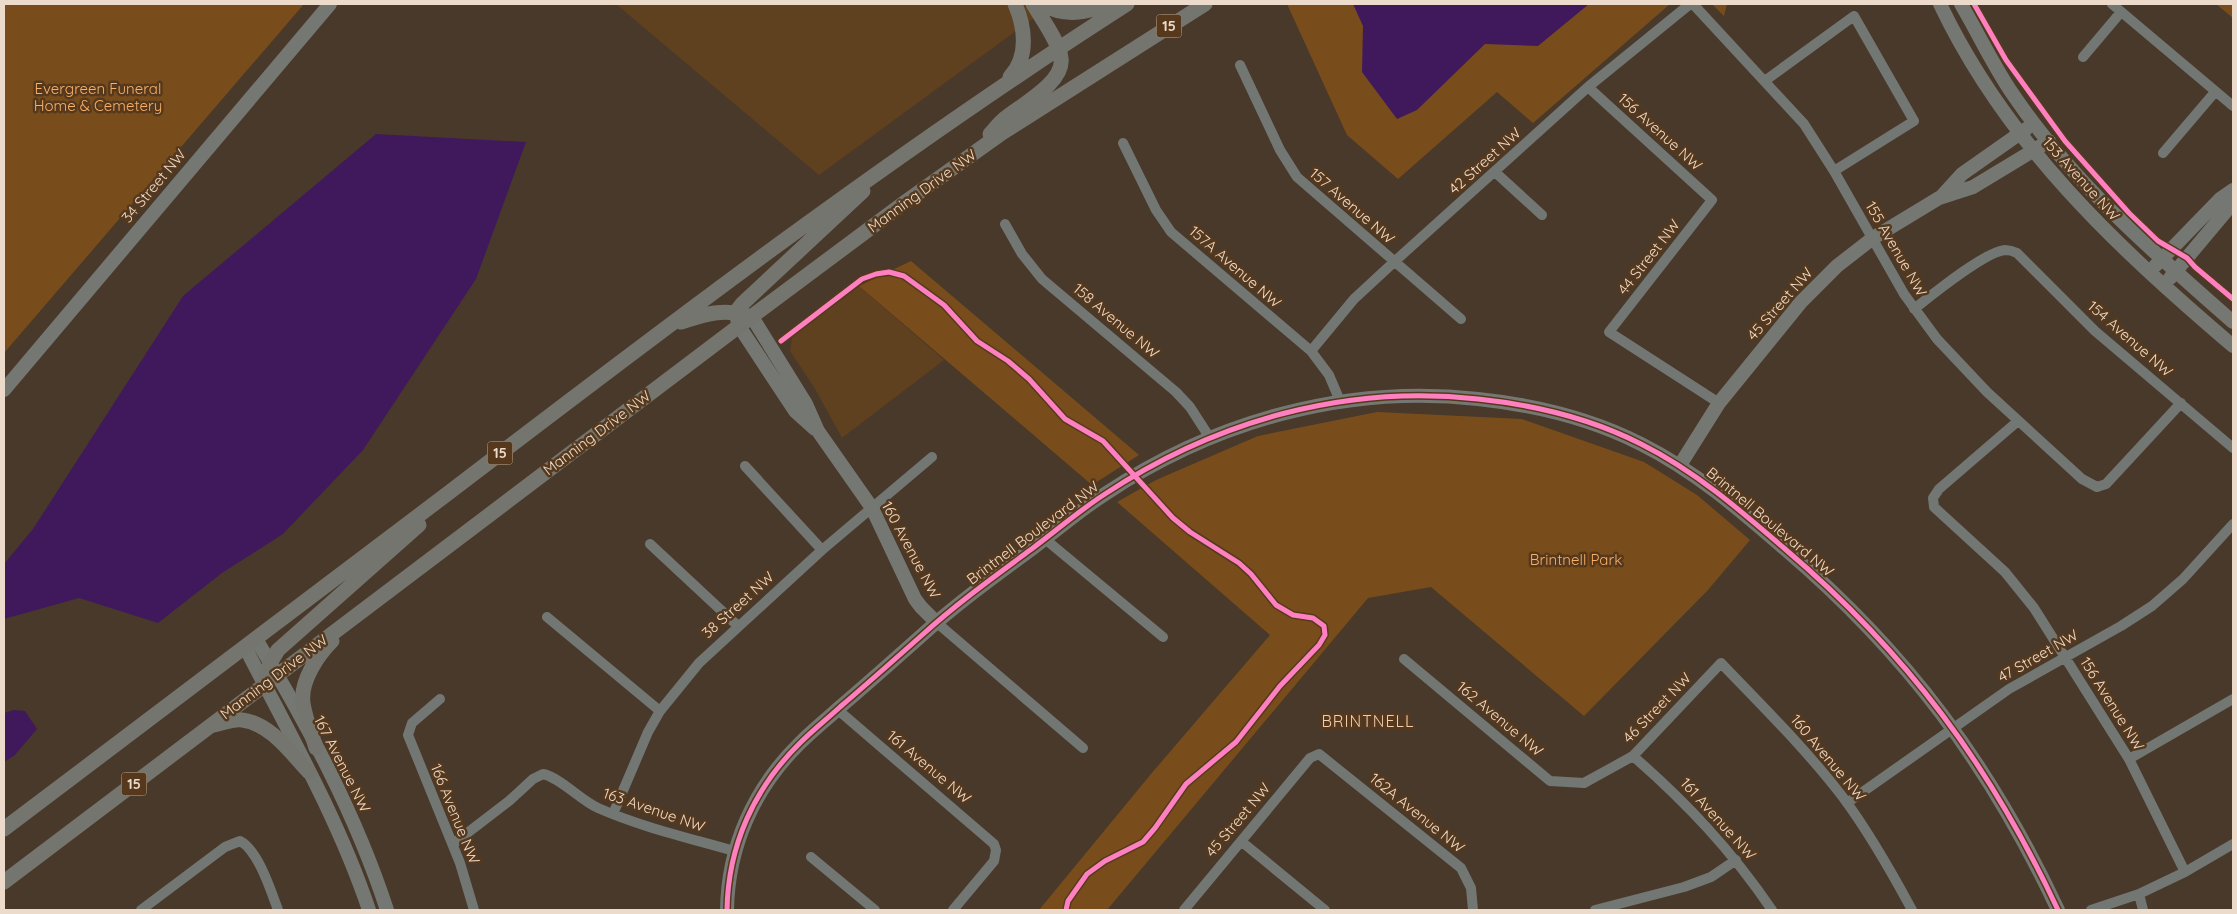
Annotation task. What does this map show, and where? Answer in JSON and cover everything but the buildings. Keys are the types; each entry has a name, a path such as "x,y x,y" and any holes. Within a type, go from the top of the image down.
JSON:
{"main road":[{"path":"1002,84 1016,70 1022,50 1023,28 1014,4"},
{"path":"974,153 1003,120 1053,80 1061,69 1062,59 1058,48 1033,4"},
{"path":"1042,4 1065,13 1079,14 1111,4"},
{"path":"1002,84 1127,4"},
{"name":"Manning Drive NW","path":"752,317 974,153 1133,48 1205,4"},
{"name":"15","path":"4,829 668,327 868,178 1002,84"},
{"name":"Manning Drive NW","path":"4,882 264,684 274,669 356,616 737,319 748,299 862,193 868,178"},
{"path":"668,327 709,312 737,319 752,317"},
{"path":"274,669 286,642 409,535 454,488"},
{"path":"316,748 303,703 303,693 311,672 325,648 356,616"},
{"path":"210,726 241,720 259,725 309,772"}],"street":[{"name":"34 Street NW","path":"4,390 330,4"},
{"name":"155 Avenue NW","path":"1692,4 1766,80 1804,124 1834,171 1914,309 1956,360 2018,421 2082,479 2097,487 2110,482 2181,403"},
{"name":"42 Street NW","path":"1310,351 1354,300 1394,262 1588,87 1692,4"},
{"name":"153 Avenue NW","path":"1940,4 1972,63 2019,134 2033,151 2095,220 2148,272 2233,346"},
{"name":"153 Avenue NW","path":"1961,4 2011,92 2034,124 2110,211 2161,260 2233,322"},
{"path":"2112,4 2233,106"},
{"path":"2083,58 2121,12"},
{"path":"1766,80 1854,16 1914,121 1834,171"},
{"name":"157 Avenue NW","path":"1240,65 1280,150 1297,177 1461,319"},
{"name":"156 Avenue NW","path":"1588,87 1712,200"},
{"path":"2163,153 2215,92"},
{"name":"45 Street NW","path":"1939,198 1962,174 2034,124"},
{"name":"45 Street NW","path":"1680,465 1719,403 1811,290 1837,266 1873,238 1939,198 1973,187 2049,141"},
{"name":"157A Avenue NW","path":"1123,143 1156,210 1171,232 1310,351 1329,375 1340,401"},
{"path":"1495,172 1542,215"},
{"path":"2148,272 2220,199 2233,190"},
{"name":"44 Street NW","path":"1712,200 1609,332 1719,403"},
{"path":"2163,286 2233,202"},
{"name":"158 Avenue NW","path":"1005,224 1022,254 1042,279 1168,384 1190,407 1210,438"},
{"name":"154 Avenue NW","path":"1914,309 1965,271 1996,253 2011,250 2022,257 2096,331 2233,448"},
{"name":"160 Avenue NW","path":"752,317 806,404 818,431 872,508 921,608 1083,748"},
{"name":"160 Avenue NW","path":"737,319 795,412 818,431"},
{"name":"Brintnell Boulevard NW","path":"727,910 728,879 734,851 753,806 772,775 798,744 936,622 1101,496 1168,457 1210,438 1270,416 1340,401 1384,396 1424,395 1468,397 1532,406 1608,428 1641,443 1680,465 1740,510 1839,596 1894,655 1953,728 2006,809 2058,910"},
{"name":"156 Avenue NW","path":"2018,421 1939,489 1932,503 1937,512 1986,554 2016,584 2034,608 2129,759 2185,872"},
{"name":"38 Street NW","path":"613,814 648,732 660,711 699,663 822,550 932,457"},
{"path":"745,466 822,550"},
{"name":"47 Street NW","path":"1847,804 2009,689 2121,626 2152,606 2183,579 2233,524"},
{"path":"1045,539 1163,637"},
{"path":"650,544 738,626"},
{"path":"547,617 660,711"},
{"path":"250,643 264,684 348,854 369,910"},
{"name":"167 Avenue NW","path":"250,643 274,669 316,748 356,828 387,910"},
{"name":"162 Avenue NW","path":"1404,659 1550,781 1584,783"},
{"name":"160 Avenue NW","path":"1721,663 1799,746 1847,804 1876,848 1912,910"},
{"name":"46 Street NW","path":"1584,783 1633,756 1721,663"},
{"path":"2129,759 2233,699"},
{"name":"166 Avenue NW","path":"440,700 416,718 408,731 409,741 453,844 474,910"},
{"name":"161 Avenue NW","path":"838,710 990,839 996,850 994,861 953,910"},
{"name":"45 Street NW","path":"1184,910 1310,758 1319,754"},
{"name":"162A Avenue NW","path":"1319,754 1461,868 1471,888 1473,910"},
{"name":"161 Avenue NW","path":"1633,756 1672,790 1736,860 1772,910"},
{"name":"163 Avenue NW","path":"453,844 509,801 533,779 543,774 553,778 586,802 613,814 734,851"},
{"path":"141,910 224,847 240,842 250,849 278,910"},
{"path":"1242,842 1325,910"},
{"path":"2091,910 2139,894 2185,872 2233,844"},
{"path":"811,857 875,910"},
{"path":"1595,910 1684,887 1710,877 1736,860"},
{"path":"2139,894 2143,910"}],"shaded area":[{"path":"616,4 1053,4 819,175"},
{"path":"1353,4 1589,4 1538,46 1485,44 1417,110 1397,119 1362,72 1363,26"},
{"path":"376,134 526,142 476,279 363,450 283,534 222,573 158,623 79,598 4,619 4,564 33,529 183,296"},
{"path":"859,286 944,360 842,438 814,387 790,351 792,337"},
{"path":"14,710 25,711 37,729 15,755 4,762 4,713"}],"green space":[{"name":"Evergreen Funeral Home & Cemetery","path":"4,4 304,4 4,353"},
{"path":"1287,4 1670,4 1533,123 1497,92 1398,179 1347,135"},
{"path":"1712,4 1727,4 1724,16"},
{"path":"2216,4 2233,4 2233,18"},
{"path":"911,261 1139,455 1092,485 859,286"},
{"name":"Brintnell Park","path":"1377,412 1522,419 1644,462 1697,495 1750,540 1708,590 1584,716 1431,587 1368,598 1107,910 1039,910 1151,774 1270,635 1117,502 1156,480 1258,436"}],"cycle path":[{"path":"1974,4 2006,60 2065,141 2129,213 2158,241 2187,258 2233,299"},
{"path":"781,341 862,279 889,272 904,276 944,305 977,341 1008,361 1029,379 1065,419 1103,441 1173,518 1190,532 1239,563 1251,574 1276,605 1293,615 1313,618 1324,626 1325,635 1319,645 1280,686 1236,742 1186,784 1143,842 1105,861 1087,874 1068,901 1066,910"},
{"path":"727,910 732,863 738,841 757,799 769,779 784,760 810,734 948,613 1087,507 1147,468 1191,446 1283,413 1331,403 1380,397 1429,396 1478,399 1520,405 1562,414 1602,427 1641,444 1680,466 1734,506 1829,588 1870,629 1942,714 1974,759 2004,807 2032,857 2058,910"}],"district":[{"name":"BRINTNELL","path":"1368,721"}]}
